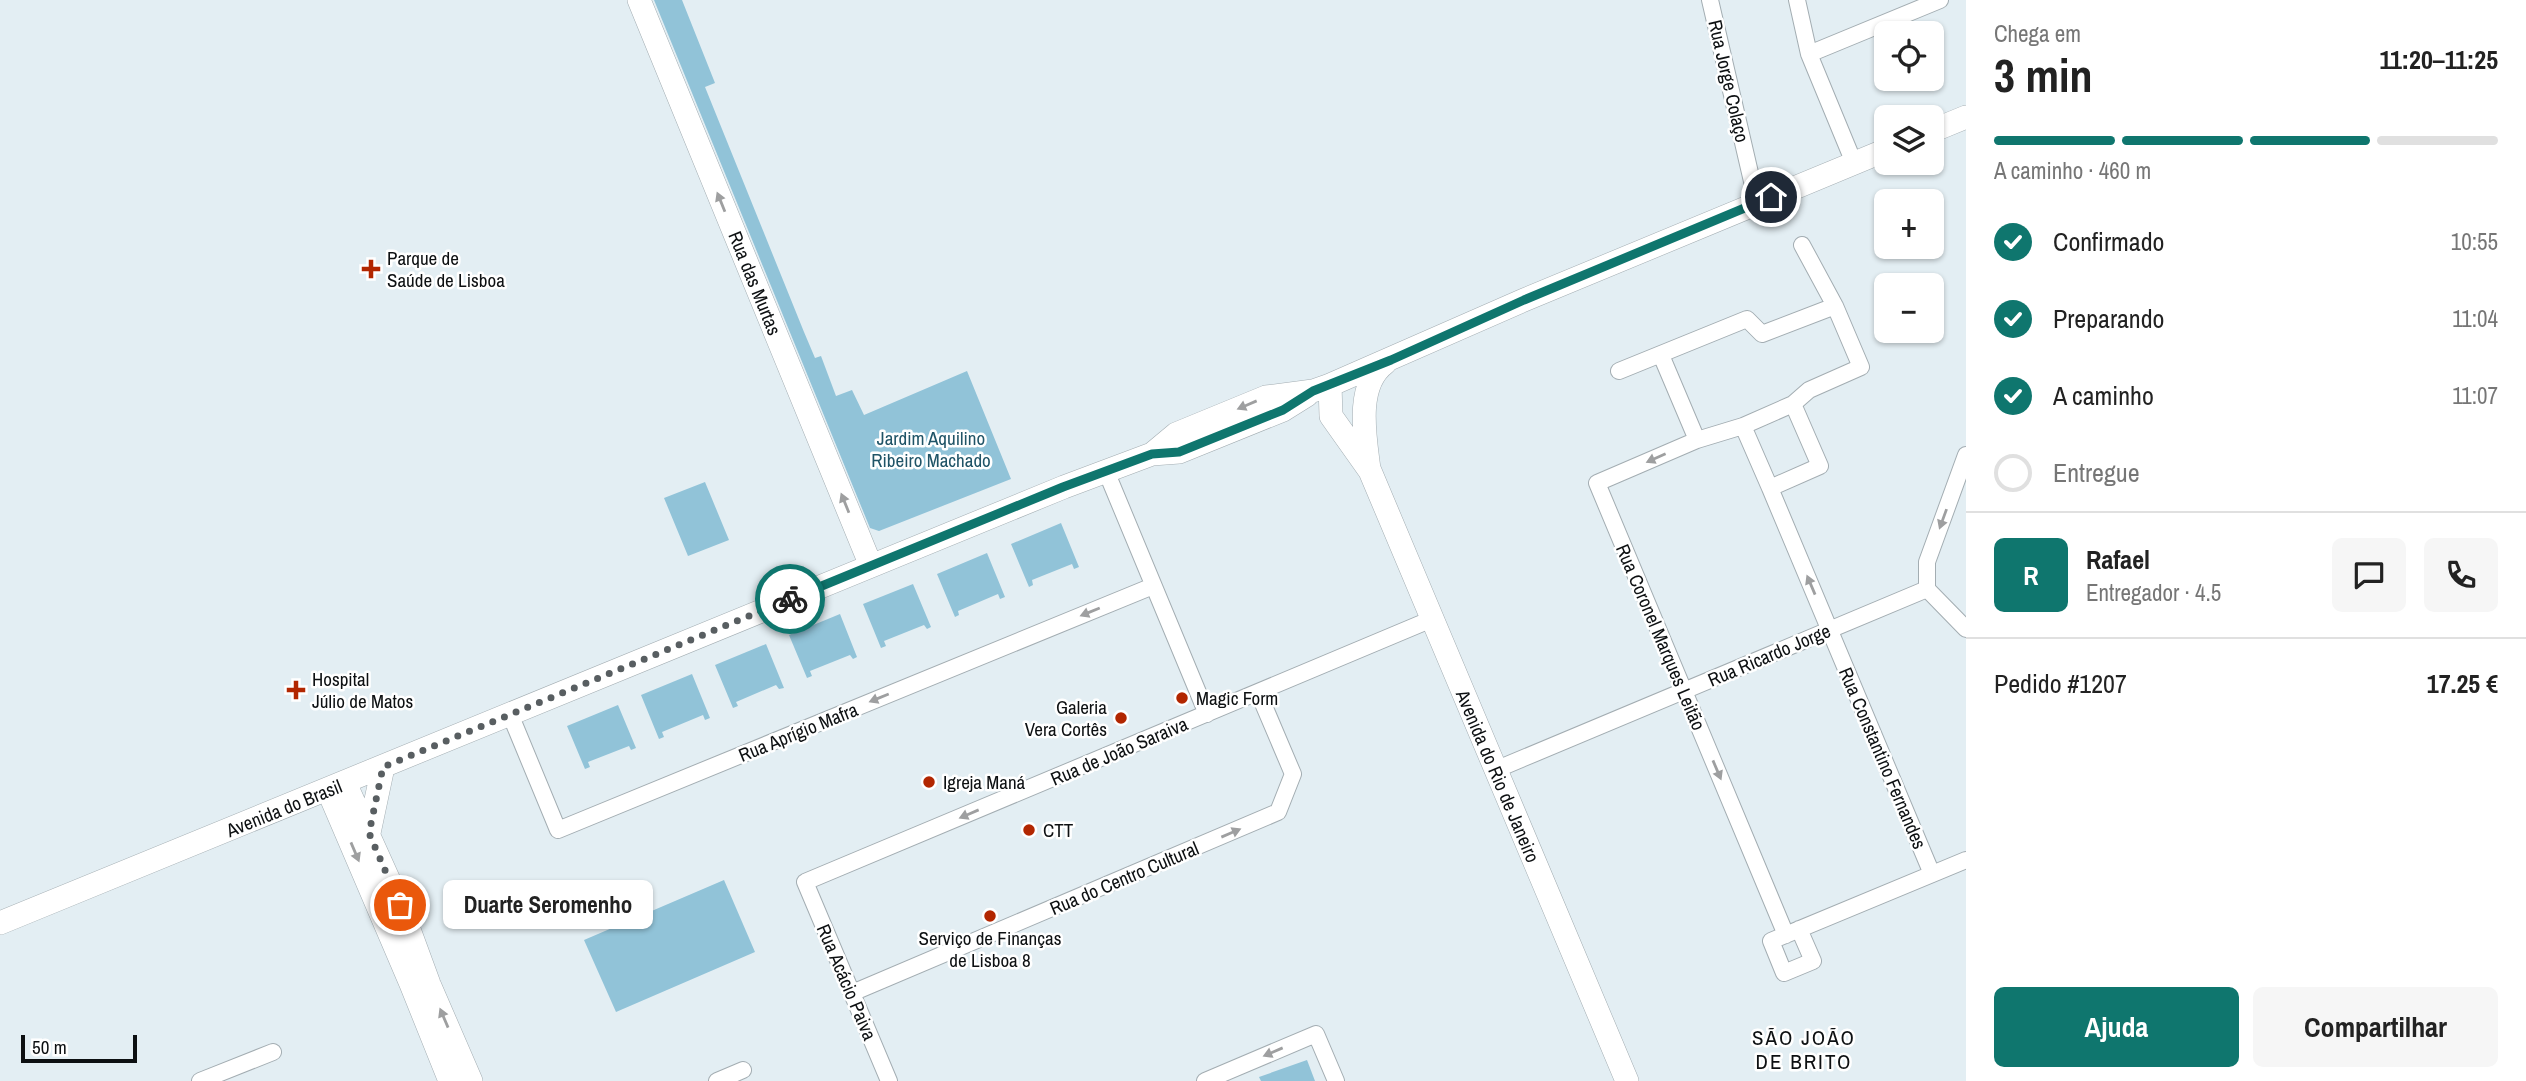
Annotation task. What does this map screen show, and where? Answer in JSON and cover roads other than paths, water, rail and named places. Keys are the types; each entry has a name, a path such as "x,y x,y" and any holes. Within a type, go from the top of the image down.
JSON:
{"main road":[{"name":"Rua das Murtas","path":"639,0 871,566"},
{"path":"1944,126 1966,117"},
{"name":"Avenida do Brasil","path":"0,923 871,566 1152,454 1176,434 1266,397 1321,388 1391,360 1524,300 1874,154"},
{"name":"Avenida do Rio de Janeiro","path":"1370,471 1366,402 1369,385 1378,369 1391,360"},
{"name":"Avenida do Rio de Janeiro","path":"1321,388 1348,403 1367,447"},
{"name":"Avenida do Rio de Janeiro","path":"1321,388 1331,416 1370,471 1627,1081"},
{"path":"369,833 383,767"},
{"path":"337,786 369,833 471,1081"},
{"path":"337,786 450,1081"}],"street":[{"name":"Rua Jorge Colaço","path":"1710,0 1757,203"},
{"path":"1797,0 1809,54 1854,163"},
{"path":"1809,54 1940,0"},
{"path":"1619,371 1748,319 1762,334 1835,306 1802,245"},
{"name":"Rua Coronel Marques Leitão","path":"1835,306 1861,367 1809,390 1793,404 1743,426 1697,440 1597,483 1684,691 1792,932 1932,874"},
{"path":"1661,355 1697,440"},
{"path":"1770,488 1820,466 1793,404"},
{"name":"Rua Constantino Fernandes","path":"1743,426 1932,874"},
{"path":"1966,455 1927,562 1927,589 1966,629"},
{"path":"1106,471 1207,714"},
{"name":"Rua Aprígio Mafra","path":"510,714 558,830 1153,586"},
{"name":"Rua Ricardo Jorge","path":"1495,770 1927,589"},
{"name":"Rua de João Saraiva","path":"805,882 1259,694 1432,619"},
{"name":"Rua do Centro Cultural","path":"852,993 1278,812 1293,774 1259,694"},
{"path":"1932,874 1966,860"},
{"name":"Rua Acácio Paiva","path":"805,882 889,1081"},
{"path":"1205,1081 1233,1076 1316,1034 1336,1081"},
{"path":"201,1081 273,1052"},
{"path":"716,1081 743,1070"}],"place":[{"name":"Parque de Saúde de Lisboa","path":"371,269"},
{"name":"Hospital Júlio de Matos","path":"296,690"},
{"name":"Magic Form","path":"1182,698"},
{"name":"Galeria Vera Cortês","path":"1121,718"},
{"name":"Igreja Maná","path":"929,782"},
{"name":"CTT","path":"1029,830"},
{"name":"Duarte Seromenho","path":"400,905"},
{"name":"Serviço de Finanças de Lisboa 8","path":"990,916"}],"district":[{"name":"SÃO JOÃO DE BRITO","path":"1804,1049"}],"park label":[{"name":"Jardim Aquilino Ribeiro Machado","path":"931,449"}]}
